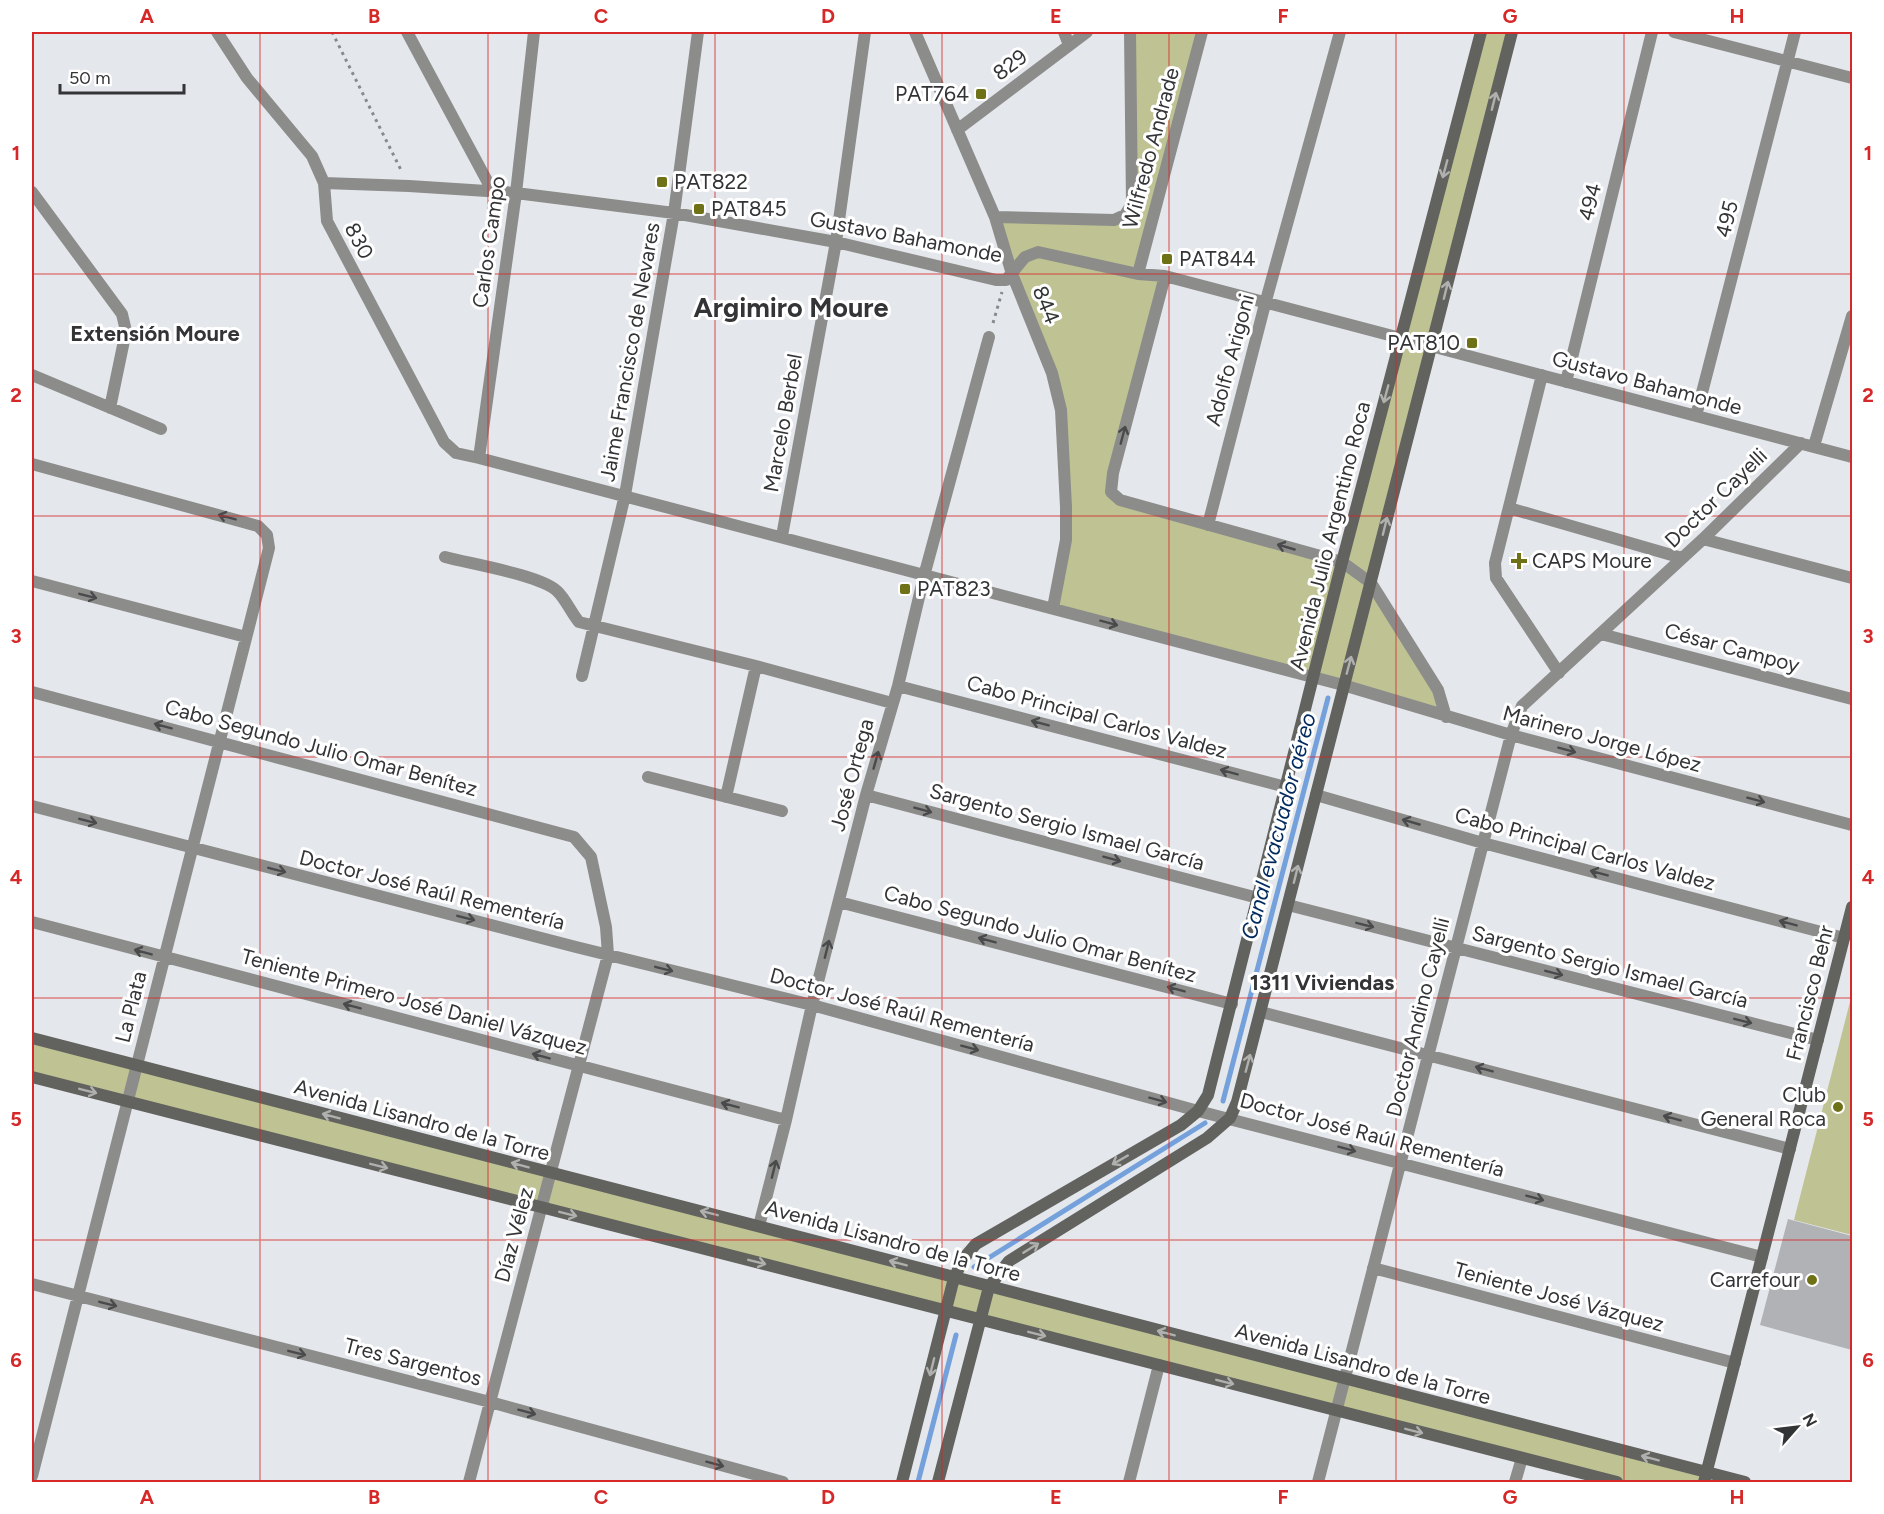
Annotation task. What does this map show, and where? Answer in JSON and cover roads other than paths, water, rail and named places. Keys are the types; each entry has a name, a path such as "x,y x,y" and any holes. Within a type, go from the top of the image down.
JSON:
{"main road":[{"name":"Avenida Julio Argentino Roca","path":"902,1482 954,1278 964,1258 976,1244 1181,1125 1198,1111 1208,1095 1342,562 1481,32"},
{"path":"938,1482 989,1287 1009,1261 1207,1138 1230,1119 1237,1102 1512,32"},
{"name":"Francisco Behr","path":"1705,1478 1852,907"},
{"name":"Avenida Lisandro de la Torre","path":"32,1038 1344,1379 1705,1478 1745,1482"},
{"path":"32,1077 1617,1482"}],"street":[{"name":"830","path":"217,32 247,78 312,156 324,183 327,221 444,442 456,453 479,458"},
{"path":"407,32 494,192"},
{"name":"Carlos Campo","path":"479,458 516,193 534,32"},
{"name":"Jaime Francisco de Nevares","path":"582,676 625,495 674,213 698,32"},
{"name":"Marcelo Berbel","path":"782,536 836,242 865,32"},
{"name":"844","path":"915,32 995,217 1009,277 1052,373 1061,410 1066,540 1053,608"},
{"path":"1064,32 1069,45"},
{"name":"829","path":"957,130 1087,32"},
{"path":"995,217 1114,219 1125,215 1132,204 1130,32"},
{"name":"Wilfredo Andrade","path":"1138,274 1202,32"},
{"name":"Adolfo Arigoni","path":"1208,525 1265,303 1340,32"},
{"name":"494","path":"1566,382 1652,32"},
{"path":"1674,32 1852,78"},
{"name":"495","path":"1696,416 1795,32"},
{"name":"Gustavo Bahamonde","path":"324,183 516,193 674,213 836,242 996,280 1009,277 1025,257 1038,252 1138,274 1164,276 1852,457"},
{"path":"32,192 122,314 126,331 110,408"},
{"path":"1164,276 1113,473 1111,492 1120,500 1342,562 1371,583 1438,690 1446,717"},
{"path":"1814,446 1852,316"},
{"name":"José Ortega","path":"759,1226 812,1005 866,795 898,686 924,576 989,337"},
{"path":"32,375 161,429"},
{"path":"1542,375 1495,563 1496,578 1559,673"},
{"name":"Doctor Cayelli","path":"1511,735 1521,706 1703,539 1801,443"},
{"path":"479,458 782,536 924,576"},
{"name":"La Plata","path":"32,464 258,526 267,535 269,548 32,1476"},
{"path":"1509,508 1682,558"},
{"path":"1703,539 1852,578"},
{"path":"445,557 542,581 559,592 569,611 579,622 892,703"},
{"name":"Marinero Jorge López","path":"924,576 1343,685 1511,735 1852,825"},
{"path":"32,581 246,637"},
{"name":"César Campoy","path":"1601,634 1852,699"},
{"path":"726,797 756,666"},
{"name":"Cabo Principal Carlos Valdez","path":"898,686 1286,787"},
{"name":"Cabo Segundo Julio Omar Benítez","path":"32,692 574,837 591,857"},
{"name":"Doctor Andino Cayelli","path":"1318,1482 1511,735"},
{"path":"648,777 782,811"},
{"name":"Sargento Sergio Ismael García","path":"866,795 1258,898"},
{"name":"Cabo Principal Carlos Valdez","path":"1316,795 1483,843 1844,938"},
{"name":"Doctor José Raúl Rementería","path":"32,806 608,955 812,1005 1198,1111 1762,1257"},
{"name":"Díaz Vélez","path":"469,1482 608,955 606,927 591,857"},
{"name":"Cabo Segundo Julio Omar Benítez","path":"839,902 1232,1004"},
{"name":"Sargento Sergio Ismael García","path":"1288,905 1818,1040"},
{"name":"Teniente Primero José Daniel Vázquez","path":"32,922 786,1120"},
{"path":"1261,1012 1790,1149"},
{"name":"Teniente José Vázquez","path":"1373,1268 1735,1363"},
{"name":"Tres Sargentos","path":"32,1284 490,1402 783,1482"},
{"path":"1129,1482 1160,1365"},
{"path":"1515,1482 1522,1458"}],"waterway":[{"name":"Canal evacuador aéreo","path":"1223,1101 1328,698"},
{"name":"Canal evacuador aéreo","path":"974,1267 1205,1123"},
{"name":"Canal evacuador aéreo","path":"918,1482 956,1335"}],"place":[{"name":"PAT764","path":"981,94"},
{"name":"PAT822","path":"662,182"},
{"name":"PAT845","path":"699,209"},
{"name":"PAT844","path":"1167,259"},
{"name":"PAT810","path":"1472,343"},
{"name":"CAPS Moure","path":"1519,561"},
{"name":"PAT823","path":"905,589"},
{"name":"Club General Roca","path":"1838,1107"},
{"name":"Carrefour","path":"1812,1280"}],"district":[{"name":"Argimiro Moure","path":"791,308"},
{"name":"Extensión Moure","path":"155,333"},
{"name":"1311 Viviendas","path":"1322,982"}]}
